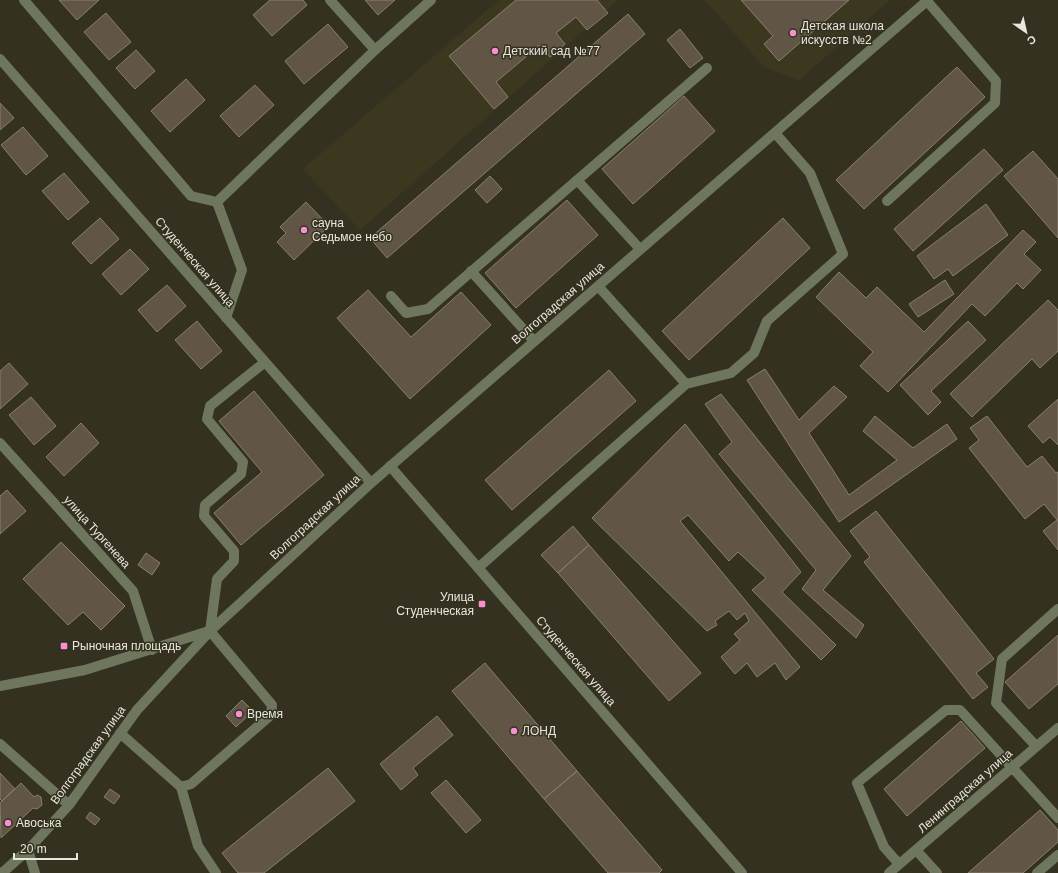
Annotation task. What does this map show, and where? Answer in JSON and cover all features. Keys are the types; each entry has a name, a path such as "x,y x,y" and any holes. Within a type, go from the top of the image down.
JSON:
{"street":[{"path":"24,0 191,196 217,202"},
{"path":"330,0 375,50"},
{"path":"217,202 375,50 431,0"},
{"path":"887,201 995,103 996,81 927,1"},
{"name":"Волгоградская улица","path":"2,873 28,850 69,806 137,710 210,631 390,466 927,1"},
{"name":"Студенческая улица","path":"0,59 371,483"},
{"path":"391,296 406,313 428,309 706,68"},
{"path":"478,568 686,384 731,373 754,353 767,321 843,254 810,173 775,132"},
{"path":"577,180 640,249"},
{"path":"217,202 242,270 226,318"},
{"path":"471,271 534,341"},
{"path":"598,286 686,384"},
{"path":"181,787 190,784 271,715 272,704 210,631 217,579 234,561 234,551 204,516 206,505 241,474 243,462 207,419 210,406 265,362"},
{"name":"улица Тургенева","path":"0,443 133,591 152,650"},
{"name":"Студенческая улица","path":"390,466 742,873"},
{"path":"1036,746 996,703 1002,659 1058,610"},
{"name":"Волгоградская улица","path":"0,686 84,670 210,631"},
{"path":"899,864 884,847 857,783 946,710 960,710 1011,768 1058,818"},
{"name":"Ленинградская улица","path":"889,873 1058,728"},
{"path":"120,733 181,787 198,846 216,873"},
{"path":"0,744 69,806"},
{"path":"28,850 35,873"},
{"path":"916,850 937,873"},
{"path":"1038,873 1058,855"}],"shaded area":[{"path":"499,0 618,0 360,230 303,169"},
{"name":"Детская школа искусств №2","path":"705,0 890,0 799,80 764,67"}],"building":[{"path":"59,0 99,0 77,20"},
{"path":"270,0 303,0 307,5 272,36 253,15"},
{"path":"365,0 395,0 378,15"},
{"name":"Детский сад №77","path":"516,0 597,0 608,13 587,30 576,17 556,33 565,44 550,57 540,45 496,82 508,97 494,109 449,56"},
{"name":"Детская школа искусств №2","path":"741,0 849,0 779,61 764,44 773,36"},
{"path":"106,13 131,42 109,60 84,32"},
{"path":"628,14 645,34 387,258 370,238"},
{"path":"328,24 348,47 304,84 285,61"},
{"path":"680,29 703,58 690,68 667,40"},
{"path":"136,50 155,71 135,89 116,68"},
{"path":"957,67 985,97 864,209 836,180"},
{"path":"186,79 205,100 170,132 151,111"},
{"path":"255,85 274,105 239,137 220,116"},
{"path":"684,96 715,131 633,204 602,169"},
{"path":"0,103 14,118 0,130"},
{"path":"23,127 48,156 26,175 1,145"},
{"path":"984,149 1003,170 913,251 894,229"},
{"path":"1033,151 1058,179 1058,238 1004,176"},
{"path":"64,173 89,202 68,220 42,191"},
{"path":"490,176 502,189 487,203 475,190"},
{"path":"567,200 598,235 516,308 485,273"},
{"name":"сауна Седьмое небо","path":"306,202 329,226 294,260 277,242 286,233 280,227"},
{"path":"986,204 1008,235 953,276 948,269 934,279 917,256"},
{"path":"100,218 119,239 91,264 72,243"},
{"path":"783,218 810,248 689,360 662,331"},
{"path":"1023,230 1036,242 1024,254 1041,270 1023,289 1017,283 985,316 972,304 888,392 860,366 873,352 816,297 839,272 866,298 877,287 924,332"},
{"path":"130,249 149,269 121,295 102,274"},
{"path":"945,280 954,294 918,317 909,304"},
{"path":"167,285 186,306 157,332 138,310"},
{"path":"368,290 411,337 461,292 491,325 410,399 337,318"},
{"path":"1048,300 1058,310 1058,351 1040,368 1032,359 972,417 950,394"},
{"path":"197,321 222,351 201,369 175,340"},
{"path":"968,321 986,340 931,391 941,402 928,415 900,385"},
{"path":"9,363 28,384 0,409 0,371"},
{"path":"765,369 799,420 834,386 847,397 809,433 849,495 897,460 863,431 875,416 913,448 947,424 957,439 839,522 747,380"},
{"path":"609,370 636,401 512,510 485,480"},
{"path":"254,391 324,475 241,545 214,513 262,472 219,421"},
{"path":"721,394 851,556 823,590 864,625 856,638 802,589 816,570 719,454 732,442 705,404"},
{"path":"31,397 56,426 34,445 9,415"},
{"path":"1058,399 1058,445 1050,437 1043,443 1028,426"},
{"path":"987,416 1027,467 1042,456 1056,473 1058,472 1058,550 1043,531 1057,520 1044,504 1025,519 969,448 979,440 970,428"},
{"path":"81,423 99,443 64,476 46,457"},
{"path":"685,424 801,572 782,592 836,645 821,660 752,590 766,578 738,552 729,561 688,515 680,521 800,667 786,680 775,663 757,677 747,663 735,674 721,657 740,640 734,634 749,621 745,613 737,620 729,611 715,621 717,625 707,631 592,518"},
{"path":"7,490 26,511 0,534 0,496"},
{"path":"876,511 994,659 976,673 988,687 973,699 864,562 870,557 850,531"},
{"path":"573,526 589,545 558,573 541,555"},
{"path":"61,542 125,606 101,630 83,612 68,625 23,579"},
{"path":"589,545 701,673 669,701 558,573"},
{"path":"146,553 160,563 152,575 138,565"},
{"path":"1058,635 1058,684 1029,709 1005,682"},
{"name":"ЛОНД","path":"485,663 577,771 544,799 452,691"},
{"name":"Время","path":"242,700 253,711 236,727 226,716"},
{"path":"437,716 453,735 413,768 418,775 401,790 380,764"},
{"path":"961,721 985,748 907,816 884,789"},
{"path":"328,768 355,801 264,873 238,873 222,853"},
{"path":"577,771 662,870 659,873 608,873 544,799"},
{"path":"0,773 15,789 2,801 0,799"},
{"path":"446,780 481,820 466,833 431,793"},
{"name":"Авоська","path":"21,783 34,797 37,795 41,797 42,805 37,809 33,808 1,838 0,803"},
{"path":"110,789 120,796 114,804 104,797"},
{"path":"1040,810 1058,830 1058,842 1023,873 968,873"},
{"path":"90,812 100,819 95,825 86,818"}],"place":[{"name":"Детская школа искусств №2","path":"793,33"},
{"name":"Детский сад №77","path":"495,51"},
{"name":"сауна Седьмое небо","path":"304,230"},
{"name":"Улица Студенческая","path":"482,604"},
{"name":"Рыночная площадь","path":"64,646"},
{"name":"Время","path":"239,714"},
{"name":"ЛОНД","path":"514,731"},
{"name":"Авоська","path":"8,823"}]}
